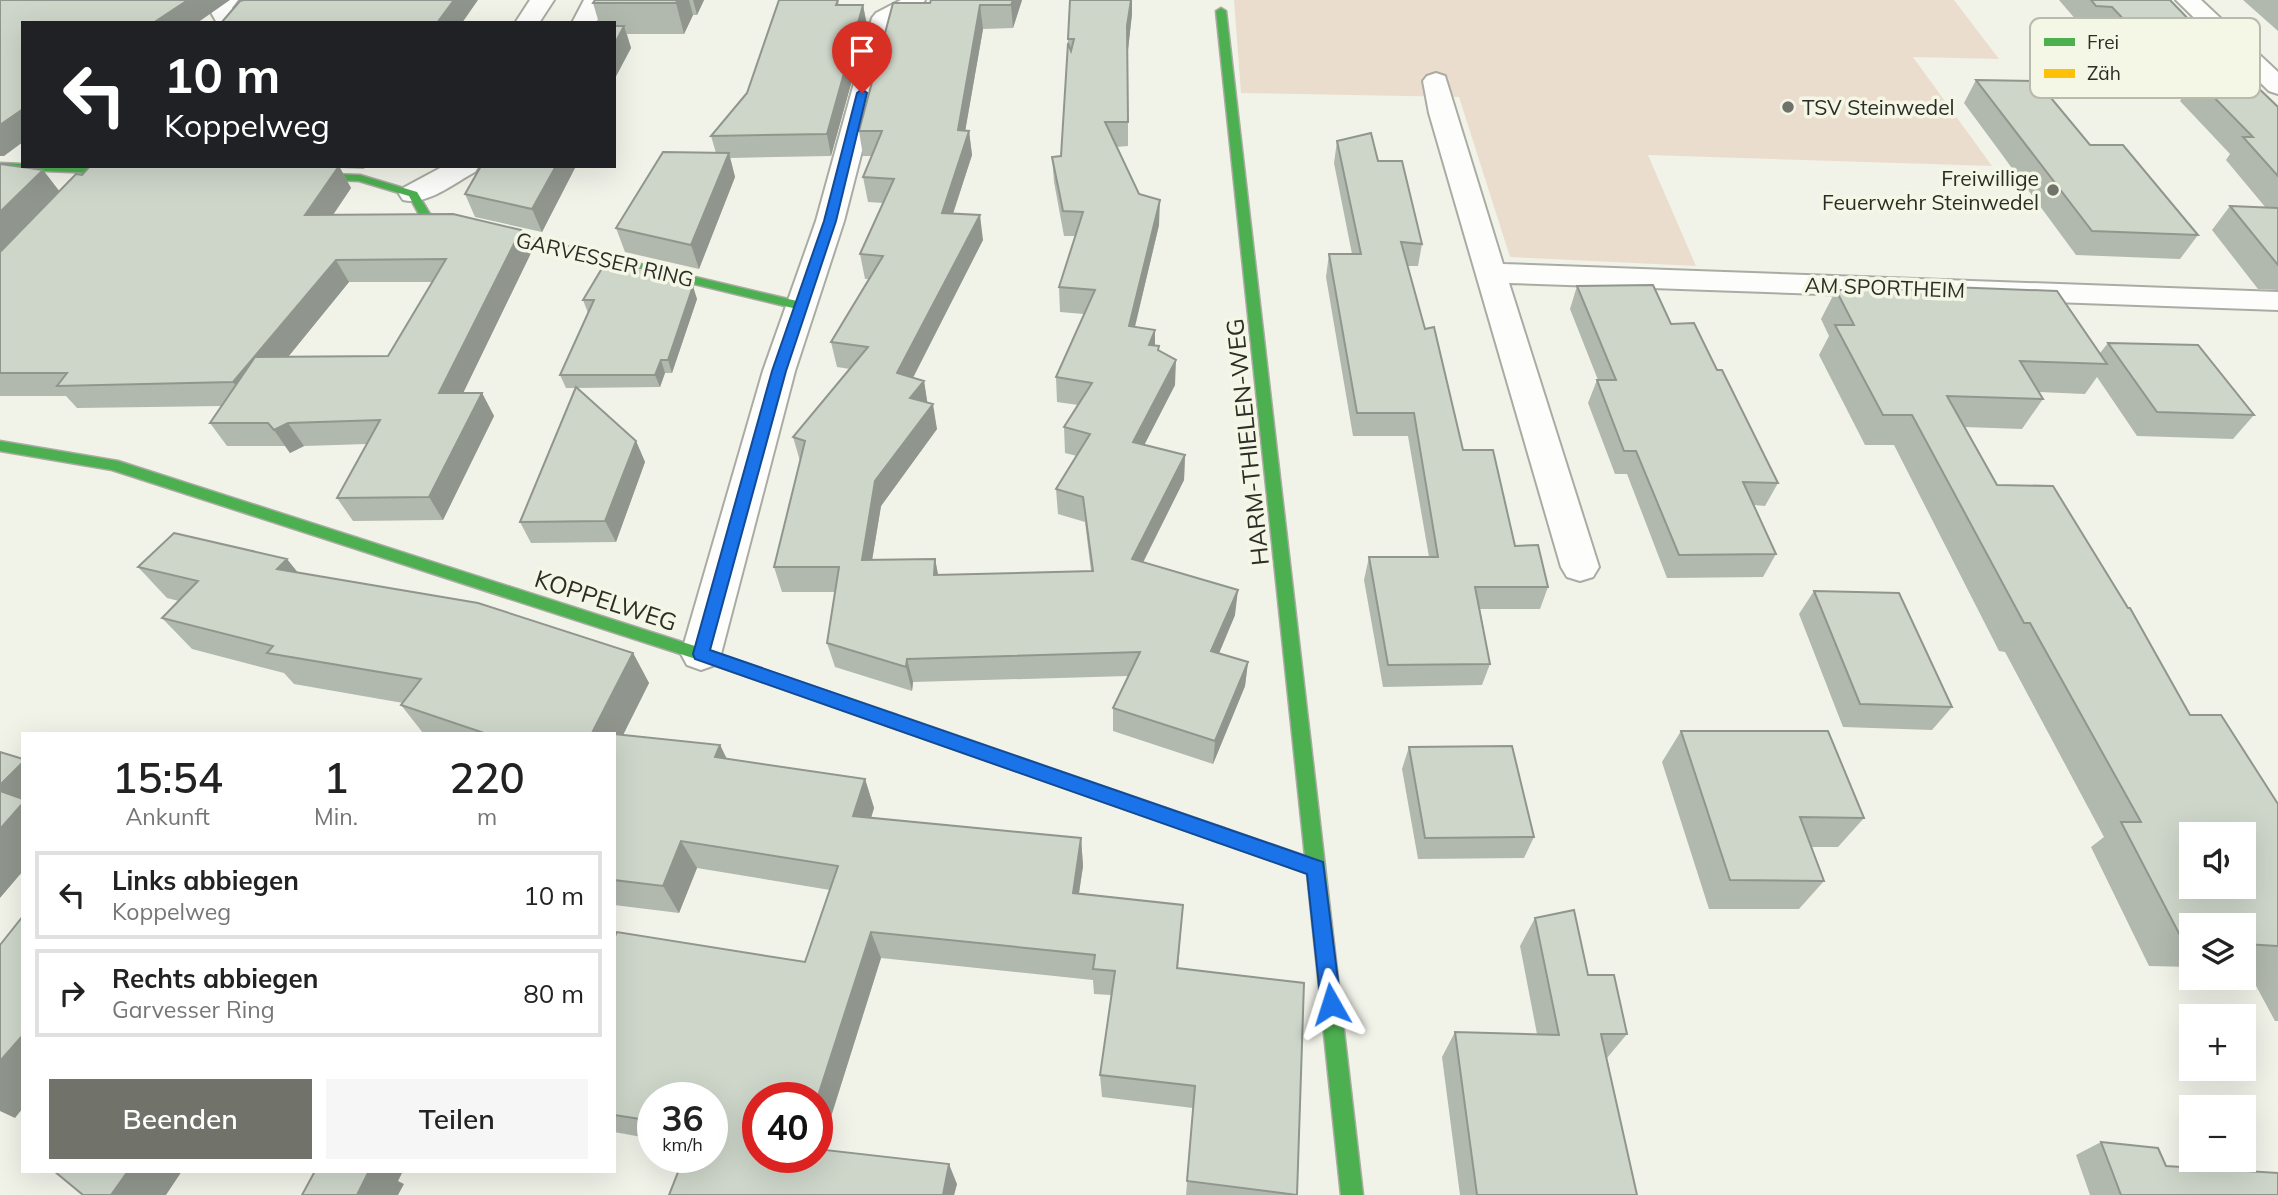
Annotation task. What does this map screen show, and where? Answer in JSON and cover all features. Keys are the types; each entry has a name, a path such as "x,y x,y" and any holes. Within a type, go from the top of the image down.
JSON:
{"street":[{"path":"226,0 220,6 229,21"},
{"path":"528,21 541,0"},
{"path":"585,21 596,0"},
{"path":"701,654 779,371 830,221 862,93 874,14 911,5 913,0"},
{"path":"2188,0 2207,18"},
{"name":"HARM-THIELEN-WEG","path":"1221,10 1316,868"},
{"path":"234,21 256,11"},
{"path":"2260,69 2278,86"},
{"path":"1436,81 1442,113 1580,567"},
{"path":"0,166 86,177 156,173"},
{"path":"279,176 360,178 413,194 461,168"},
{"name":"GARVESSER RING","path":"413,194 425,216 801,306"},
{"name":"AM SPORTHEIM","path":"1492,273 2278,301"},
{"name":"KOPPELWEG","path":"0,446 113,465 701,654 1316,868"},
{"path":"1316,868 1352,1195"}],"shaded area":[{"path":"1234,0 1954,0 1999,59 1913,57 1992,166 1648,155 1696,266 1510,257 1459,97 1241,93"}],"building":[{"path":"0,0 188,0 156,21 21,21 21,110 0,125"},
{"path":"454,0 438,21 223,21 240,1"},
{"path":"595,0 677,0 676,3 593,3"},
{"path":"779,0 838,0 836,5 863,5 827,134 711,136 747,93"},
{"path":"931,0 1013,0 1011,5 980,5 958,130 969,131 942,213 980,215 897,373 924,381 910,398 933,404 875,481 862,560 935,559 934,575 1093,571 1083,497 1056,489 1090,434 1064,427 1092,383 1056,377 1095,290 1059,287 1083,212 1063,211 1052,157 1061,156 1068,43 1071,51 1074,39 1068,39 1070,0 1131,0 1127,26 1128,122 1105,122 1139,194 1160,200 1129,326 1155,330 1149,345 1159,346 1158,350 1176,360 1133,442 1185,455 1132,559 1238,590 1211,651 1248,662 1215,741 1113,708 1140,652 907,659 906,667 827,643 839,567 774,567 805,441 793,437 868,347 831,342 883,256 860,254 894,179 863,177 882,131 859,131 893,3 930,3"},
{"path":"2091,0 2170,0 2187,18 2122,18 2112,7 2096,6"},
{"path":"616,26 624,26 616,41"},
{"path":"1976,80 2030,81 2030,98 2051,98 2090,145 2123,145 2198,235 2092,231"},
{"path":"2260,90 2278,107 2278,176 2243,137 2253,137 2215,98 2260,98"},
{"path":"1371,133 1378,161 1402,161 1422,244 1401,242 1425,329 1434,327 1463,450 1493,450 1515,546 1538,545 1548,587 1475,587 1490,664 1388,665 1369,557 1438,557 1414,413 1357,413 1329,254 1361,254 1337,141"},
{"path":"663,152 729,153 691,245 616,228"},
{"path":"0,164 43,170 0,212"},
{"path":"88,168 338,168 305,215 453,214 521,230 439,393 482,393 429,497 337,498 380,420 288,423 274,430 268,423 210,423 255,357 388,356 446,259 336,260 233,382 57,386 67,373 0,373 0,252 76,174 82,175"},
{"path":"480,168 555,168 532,209 465,194"},
{"path":"2230,206 2278,208 2278,265"},
{"path":"607,260 686,279 684,284 693,286 668,360 661,360 655,375 560,375 594,300 583,300"},
{"path":"1653,285 1671,324 1694,323 1717,370 1722,370 1778,483 1743,482 1776,554 1679,555 1636,451 1624,451 1597,380 1616,380 1577,286"},
{"path":"1950,287 2057,291 2107,364 2020,361 2043,399 1947,396 1997,485 2053,486 2130,608 2190,715 2221,715 2278,804 2278,946 2256,945 2256,913 2179,913 2179,933 2121,822 2141,822 2030,623 2024,623 1912,415 1883,415 1835,325 1854,325 1836,290 1952,290"},
{"path":"2108,343 2198,345 2254,415 2157,412"},
{"path":"576,387 636,441 605,521 520,522"},
{"path":"174,533 287,559 277,569 478,603 633,653 593,731 602,732 481,732 401,705 421,679 267,653 273,646 162,618 198,581 138,567"},
{"path":"1814,591 1899,593 1952,707 1860,704"},
{"path":"1681,731 1828,731 1864,818 1800,817 1824,881 1730,880"},
{"path":"616,734 720,745 715,757 865,779 853,816 1081,838 1073,893 1183,905 1177,968 1304,983 1297,1195 1187,1181 1195,1086 1100,1075 1115,971 1093,969 1095,955 871,932 822,1082 742,1082 742,1173 833,1173 833,1151 949,1164 943,1195 669,1195 678,1173 728,1173 728,1082 637,1082 637,1119 616,1115 617,932 805,962 838,866 681,841 663,886 616,880"},
{"path":"1512,746 1534,837 1425,838 1409,747"},
{"path":"0,752 21,758 21,764 0,785"},
{"path":"0,791 21,798 21,805 0,829"},
{"path":"1574,910 1588,975 1614,975 1627,1034 1601,1034 1637,1195 1477,1195 1455,1032 1559,1035 1535,918"},
{"path":"21,919 21,1037 0,1061 0,945"},
{"path":"2101,1142 2158,1148 2166,1166 2179,1167 2179,1172 2278,1173 2278,1195 2121,1195"},
{"path":"56,1173 127,1173 111,1195 83,1195"},
{"path":"314,1173 368,1173 357,1195 302,1195"}],"traffic: fast":[{"path":"1221,11 1316,868"},
{"path":"0,166 21,167"},
{"path":"46,168 139,172"},
{"path":"294,176 360,178 413,194 425,216 801,306"},
{"path":"0,446 113,465 701,654 891,720"},
{"path":"1218,834 1316,868 1352,1195"}],"traffic: slow":[{"path":"891,720 1218,834"}],"place":[{"name":"TSV Steinwedel","path":"1788,107"},
{"name":"Freiwillige Feuerwehr Steinwedel","path":"2053,190"}],"route":[{"path":"862,93 830,221 779,371 701,654 1316,868 1331,1004"}]}
